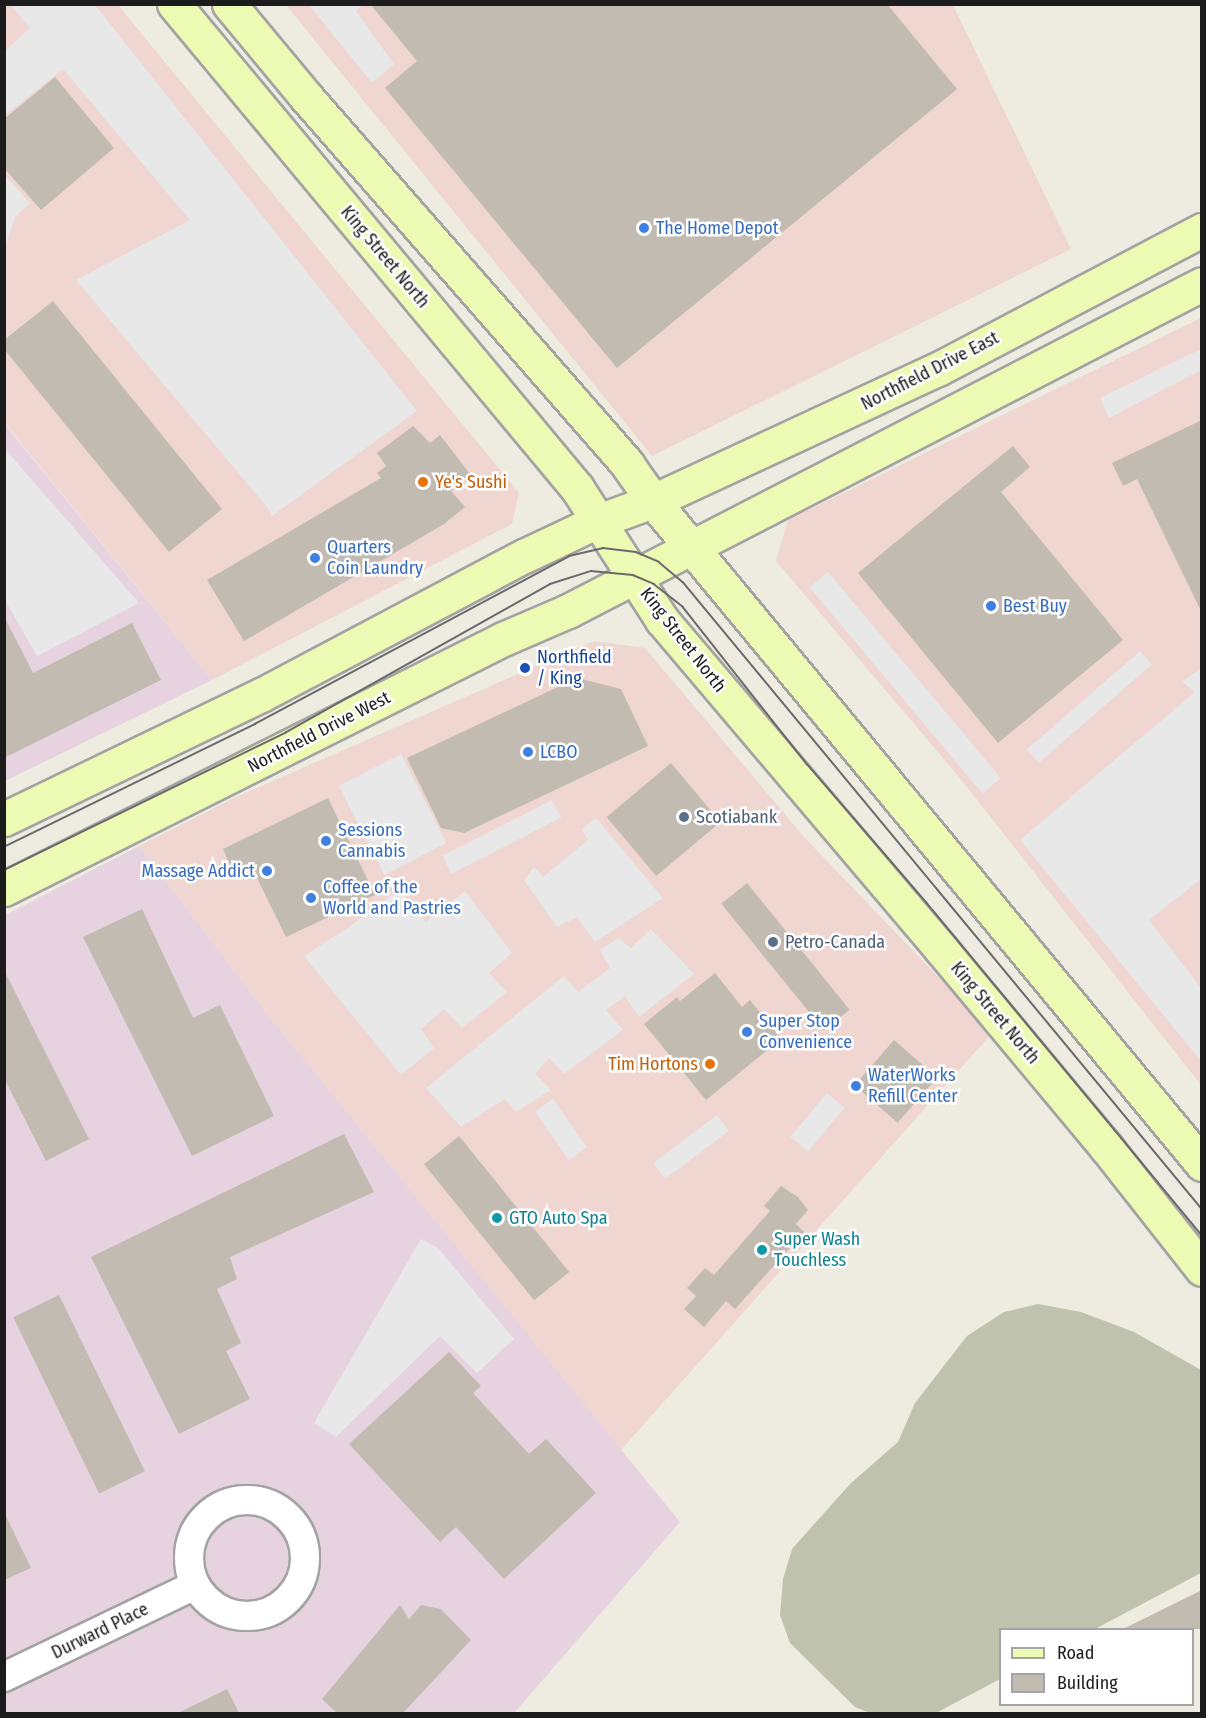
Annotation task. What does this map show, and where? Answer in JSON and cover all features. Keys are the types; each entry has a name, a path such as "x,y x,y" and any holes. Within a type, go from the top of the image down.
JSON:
{"main road":[{"name":"King Street North","path":"174,4 577,488 662,620 964,976 1106,1147 1202,1269"},
{"path":"229,4 307,98 627,464 653,501 1202,1164"},
{"name":"Northfield Drive East","path":"598,521 653,501 938,369 1202,230"},
{"path":"691,546 1202,284"},
{"path":"4,819 261,695 524,556 598,521"},
{"name":"Northfield Drive West","path":"4,889 503,639 568,610 691,546"}],"street":[{"path":"236,1501 257,1501 277,1508 293,1522 303,1542 306,1563 300,1583 288,1601 270,1612 248,1617 227,1613 208,1602 195,1585 189,1565 191,1544 200,1524 216,1509 236,1501"},
{"name":"Durward Place","path":"4,1677 195,1585"}],"shaded area":[{"path":"4,5 118,5 519,493 512,524 212,680 5,423"},
{"path":"11,5 95,5 417,411 272,516 267,507 76,280 190,220 63,69 5,115 5,51 30,28"},
{"name":"The Home Depot","path":"286,5 953,5 1071,249 652,456"},
{"path":"309,5 363,5 356,11 394,64 372,83"},
{"path":"5,175 30,203 15,217 5,247"},
{"path":"1201,318 1201,1085 959,777 776,561 788,520"},
{"path":"1201,349 1201,370 1109,418 1100,398"},
{"path":"4,423 212,680 5,781 4,781"},
{"path":"5,449 139,603 37,656 5,600"},
{"path":"828,572 1001,778 983,793 810,587"},
{"path":"594,641 645,648 805,838 992,1033 621,1450 269,1016 139,846 236,797"},
{"path":"1140,651 1152,665 1039,763 1027,749"},
{"path":"1201,668 1201,879 1149,920 1201,988 1201,1061 1020,840 1195,692 1182,682"},
{"path":"401,754 446,843 384,875 339,786"},
{"path":"552,800 561,818 451,874 442,856"},
{"path":"596,818 663,898 595,942 577,917 557,927 524,880 534,867 543,877 588,840 582,829"},
{"path":"139,846 269,1016 680,1522 514,1713 5,1714 5,915"},
{"path":"399,889 426,922 465,891 512,953 489,973 507,992 462,1028 444,1009 421,1029 434,1048 401,1075 304,956 349,927"},
{"path":"651,929 694,974 639,1017 625,996 606,1010 623,1030 564,1074 549,1058 535,1074 551,1090 516,1112 505,1099 461,1127 426,1088 564,976 578,992 610,968 600,950 618,938 631,948"},
{"path":"827,1093 845,1108 808,1151 790,1137"},
{"path":"553,1099 587,1147 569,1160 535,1112"},
{"path":"717,1115 729,1131 665,1179 653,1163"},
{"path":"421,1239 438,1248 514,1339 477,1373 440,1336 336,1437 314,1423"},
{"path":"1038,1304 1081,1312 1134,1332 1201,1370 1201,1573 1097,1628 999,1628 999,1680 936,1713 870,1713 855,1707 790,1643 780,1615 783,1579 792,1549 850,1484 898,1442 915,1403 967,1336 1004,1312"}],"building":[{"name":"The Home Depot","path":"370,4 887,4 957,89 617,368 385,88 417,61"},
{"path":"55,77 114,148 41,210 4,168 4,119"},
{"path":"53,301 222,509 169,552 4,349 4,340"},
{"path":"1202,420 1202,613 1137,479 1123,486 1112,463"},
{"name":"Quarters Coin Laundry","path":"413,426 430,443 440,435 470,474 451,491 465,507 444,524 244,641 207,580 381,478 377,473 386,466 377,453"},
{"name":"Best Buy","path":"1013,446 1030,467 1001,492 1123,640 998,743 858,573"},
{"path":"4,616 33,673 132,623 161,680 4,758"},
{"name":"LCBO","path":"577,678 621,689 648,746 464,833 441,828 407,758"},
{"path":"671,763 720,822 656,876 607,817"},
{"path":"328,798 375,895 286,937 252,868 235,876 223,849"},
{"name":"Petro-Canada","path":"747,883 850,1010 824,1030 721,904"},
{"path":"142,909 193,1018 220,1005 274,1116 192,1156 83,937"},
{"path":"4,970 89,1139 46,1161 4,1078"},
{"path":"715,973 742,1007 750,1000 781,1039 706,1100 644,1024 677,997 680,1001"},
{"path":"894,1040 937,1077 898,1123 855,1085"},
{"path":"344,1134 374,1192 230,1257 237,1279 217,1289 241,1343 226,1351 250,1399 179,1434 91,1257"},
{"name":"GTO Auto Spa","path":"459,1136 569,1272 534,1300 424,1164"},
{"name":"Super Wash Touchless","path":"781,1186 798,1197 808,1210 796,1224 804,1232 735,1309 726,1301 704,1327 684,1309 696,1296 687,1288 705,1268 714,1275 770,1211 764,1206"},
{"path":"59,1295 145,1471 99,1494 13,1317"},
{"path":"449,1352 481,1386 473,1393 529,1454 546,1439 596,1493 504,1579 456,1527 440,1542 349,1444"},
{"path":"4,1512 31,1568 4,1580"},
{"path":"1202,1590 1202,1629 1125,1628"},
{"path":"400,1605 409,1619 421,1605 441,1609 471,1640 403,1713 337,1713 322,1699"},
{"path":"227,1689 239,1713 178,1713"}],"tram line":[{"path":"4,847 255,724 569,556 603,548 636,552 659,562 683,582 1202,1209"},
{"path":"4,870 285,733 550,584 591,571 633,575 654,584 683,607 808,765 927,903 1202,1236"}],"place":[{"name":"The Home Depot","path":"644,228"},
{"name":"Ye's Sushi","path":"423,482"},
{"name":"Quarters Coin Laundry","path":"315,558"},
{"name":"Best Buy","path":"991,606"},
{"name":"Northfield / King","path":"525,668"},
{"name":"LCBO","path":"528,752"},
{"name":"Scotiabank","path":"684,817"},
{"name":"Sessions Cannabis","path":"326,841"},
{"name":"Massage Addict","path":"267,871"},
{"name":"Coffee of the World and Pastries","path":"311,898"},
{"name":"Petro-Canada","path":"773,942"},
{"name":"Super Stop Convenience","path":"747,1032"},
{"name":"Tim Hortons","path":"710,1064"},
{"name":"WaterWorks Refill Center","path":"856,1086"},
{"name":"GTO Auto Spa","path":"497,1218"},
{"name":"Super Wash Touchless","path":"762,1250"}]}
